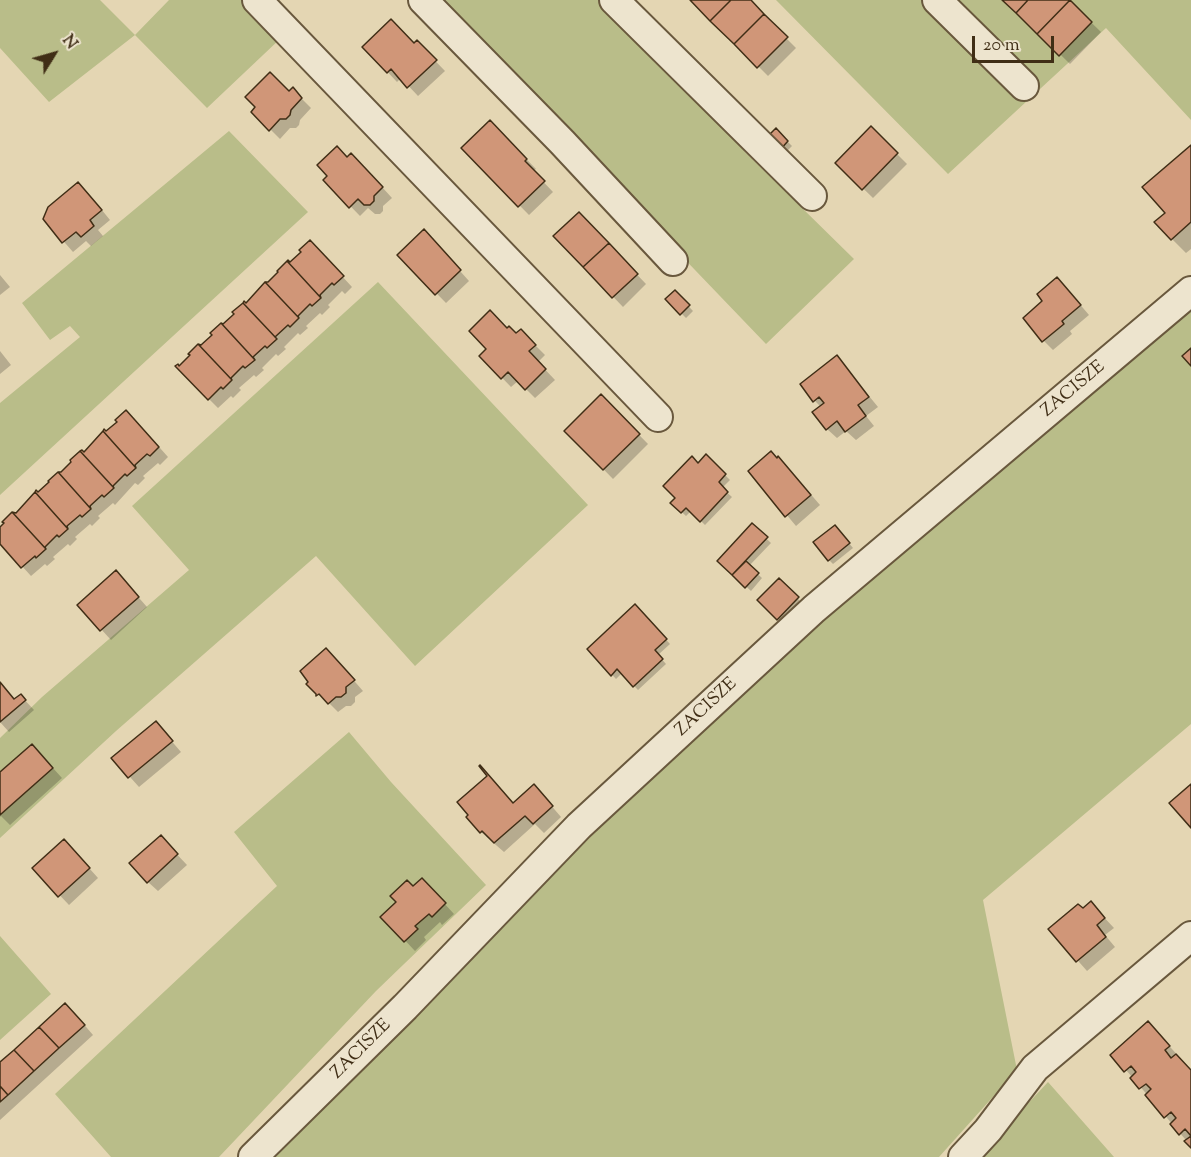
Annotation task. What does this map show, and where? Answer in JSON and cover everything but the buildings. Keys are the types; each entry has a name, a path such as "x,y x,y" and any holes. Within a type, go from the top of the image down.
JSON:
{"street":[{"path":"257,0 658,417"},
{"path":"423,0 562,142 673,261"},
{"path":"614,0 812,196"},
{"path":"937,0 1024,86"},
{"name":"ZACISZE","path":"253,1157 405,1007 588,818 814,609 1191,291"},
{"path":"963,1157 1035,1068 1191,936"}],"green space":[{"path":"0,0 100,0 135,35 49,102 0,48"},
{"path":"169,0 242,0 281,38 207,108 135,35"},
{"path":"436,0 628,0 762,135 744,151 854,259 766,344"},
{"path":"776,0 1191,0 1191,120 1106,28 948,174"},
{"path":"229,131 308,212 0,495 0,403 80,337 70,326 50,340 22,303"},
{"path":"378,282 588,505 415,666 316,556 116,731 0,838 0,738 42,697 189,570 132,506"},
{"path":"1191,306 1191,724 983,900 1017,1070 939,1157 271,1157 416,1007 738,693"},
{"path":"349,732 391,782 486,885 376,991 219,1157 111,1157 55,1094 277,886 234,832"},
{"path":"0,936 51,994 0,1040"},
{"path":"1048,1082 1114,1157 978,1157"}]}
